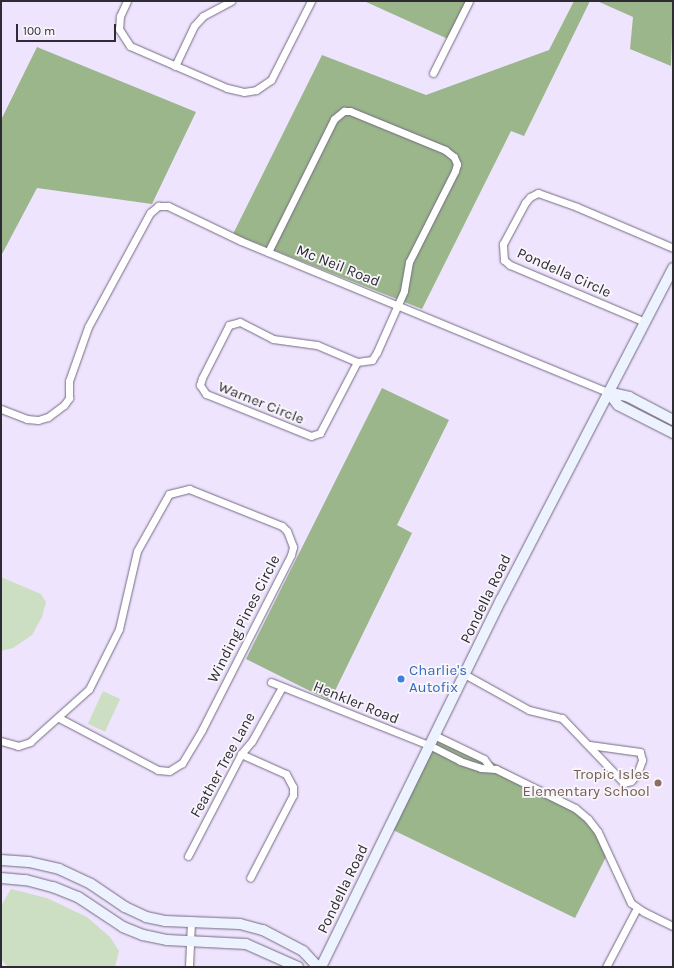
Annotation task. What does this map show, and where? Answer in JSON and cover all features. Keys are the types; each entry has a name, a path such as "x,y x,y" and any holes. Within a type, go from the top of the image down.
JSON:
{"street":[{"path":"126,1 120,16 119,29 123,38 140,52 237,91 244,92 264,87 277,71 311,1"},
{"path":"175,66 194,26 203,16 231,1"},
{"path":"433,73 469,1"},
{"path":"268,252 334,119 344,111 358,114 445,150 454,157 457,164 409,262 406,284 372,360 357,362"},
{"name":"Pondella Circle","path":"645,322 510,265 502,252 503,244 525,203 530,196 538,194 577,207 673,248"},
{"name":"Mc Neil Road","path":"1,409 28,419 38,420 48,417 64,405 69,398 69,381 77,355 92,319 105,300 150,213 158,206 168,206 268,252 398,304 608,392"},
{"name":"Pondella Road","path":"320,967 436,736 501,600 673,268"},
{"name":"Warner Circle","path":"240,322 273,339 317,345 357,362 320,433 311,436 206,394 200,385 229,325 240,322"},
{"path":"608,392 629,397 673,420"},
{"path":"608,392 618,405 672,430"},
{"name":"Winding Pines Circle","path":"1,741 12,746 24,746 59,718 89,689 116,637 137,551 169,494 189,489 282,526 286,531 292,547 291,555 202,730 182,763 169,771 158,770 59,718"},
{"path":"466,675 529,710 562,718 624,783 631,781 642,760 640,752 589,745"},
{"name":"Henkler Road","path":"271,682 431,746 481,768 490,767"},
{"name":"Feather Tree Lane","path":"188,856 241,754 252,741 282,687"},
{"path":"436,736 484,758 490,767 575,808 588,819 598,832 626,895 637,908 673,926"},
{"path":"241,754 279,770 291,780 293,795 250,878"},
{"path":"1,860 30,862 58,869 91,884 125,907 146,917 166,921 240,924 263,930 303,951 320,967"},
{"path":"1,878 26,880 54,887 78,898 123,927 143,935 190,941 246,944 298,967"},
{"path":"606,967 637,908"},
{"path":"189,967 191,922"}],"green space":[{"path":"364,1 467,1 448,39"},
{"path":"574,1 590,1 524,136 511,131 422,309 233,234 322,55 426,95 549,50"},
{"path":"597,1 673,1 671,66 630,49 633,17"},
{"path":"37,47 196,112 152,204 37,188 1,256 1,120"},
{"path":"382,388 449,420 397,525 412,533 330,701 246,659"},
{"path":"1,577 41,594 46,602 42,617 32,635 13,648 1,651"},
{"path":"103,691 120,699 105,732 88,724"},
{"path":"441,734 585,813 608,853 575,918 393,830"},
{"path":"11,889 47,898 87,917 110,937 119,951 115,967 8,967 1,959 1,906"}],"place":[{"name":"Charlie's Autofix","path":"401,679"},
{"name":"Tropic Isles Elementary School","path":"658,783"}]}
